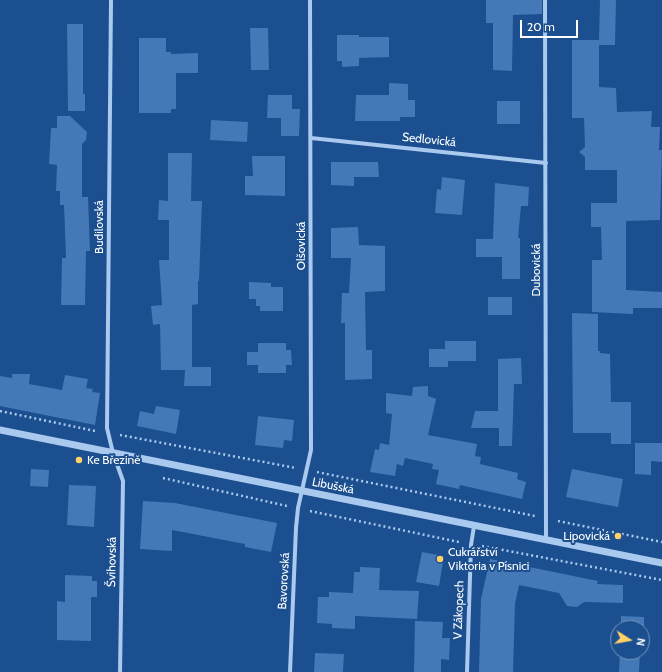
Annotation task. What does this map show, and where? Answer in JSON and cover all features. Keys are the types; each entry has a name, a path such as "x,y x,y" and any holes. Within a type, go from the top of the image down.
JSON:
{"street":[{"name":"Budilovská","path":"111,0 107,428 114,453"},
{"name":"Olšovická","path":"302,491 311,450 310,0"},
{"name":"Dubovická","path":"545,0 546,540"},
{"name":"Sedlovická","path":"311,138 546,163"},
{"name":"Libušská","path":"0,430 662,563"},
{"name":"Švihovská","path":"114,453 122,481 120,672"},
{"name":"Bavorovská","path":"290,672 296,528 298,508 302,491"},
{"name":"V Zákopech","path":"467,672 471,545 474,526"}],"path":[{"path":"0,411 306,470 662,542"},
{"path":"160,478 471,545 662,580"}],"building":[{"path":"486,0 542,0 542,14 513,15 512,71 493,70 493,23 486,23"},
{"path":"600,0 616,0 615,45 599,45 599,87 616,88 617,112 652,111 651,127 660,127 659,150 662,150 660,220 626,221 626,290 662,292 662,308 633,308 633,314 592,312 592,260 602,260 601,227 591,227 591,203 617,203 617,170 585,170 585,157 579,152 585,147 584,118 572,118 572,40 599,40"},
{"path":"67,24 83,24 83,94 85,94 85,111 68,111"},
{"path":"250,28 268,28 269,70 251,70"},
{"path":"337,35 389,37 389,57 359,58 359,66 342,67 342,61 337,61"},
{"path":"139,38 166,38 166,52 171,52 171,54 198,53 198,73 176,73 176,109 171,109 171,113 139,113"},
{"path":"389,83 408,84 408,100 415,100 415,117 400,117 400,121 355,121 356,95 389,95"},
{"path":"268,95 292,95 292,109 300,109 299,136 281,136 281,118 267,118"},
{"path":"497,101 520,101 520,124 497,124"},
{"path":"57,116 70,116 87,132 86,140 82,144 82,197 88,197 90,251 86,251 85,305 61,305 62,258 66,258 64,205 60,205 60,191 56,191 57,165 49,164 51,128 57,128"},
{"path":"211,120 248,122 247,142 210,140"},
{"path":"168,153 192,153 191,201 202,201 198,304 192,305 192,367 211,367 211,386 184,386 185,370 161,370 160,324 153,325 151,306 162,305 159,260 169,260 169,220 158,220 159,200 168,201"},
{"path":"252,156 285,156 285,196 245,195 245,176 253,176"},
{"path":"331,162 378,162 379,177 354,177 354,186 331,185"},
{"path":"442,177 465,180 462,215 435,213 437,189 441,190"},
{"path":"495,183 529,187 528,206 521,206 518,238 520,238 520,279 502,279 502,257 476,257 476,239 493,239"},
{"path":"358,227 359,245 385,246 385,291 365,292 366,350 372,350 372,379 345,380 345,323 341,323 342,293 349,293 351,258 331,258 331,228"},
{"path":"249,282 271,283 271,287 283,287 283,311 260,311 260,306 256,306 256,299 249,299"},
{"path":"488,297 512,297 512,315 488,315"},
{"path":"572,313 598,314 598,351 600,351 600,353 610,354 611,402 631,402 631,444 611,444 611,433 573,433"},
{"path":"445,341 476,341 476,361 448,361 448,367 429,367 429,349 445,349"},
{"path":"258,343 286,343 286,350 291,350 292,365 286,365 286,373 258,373 258,365 247,365 247,352 258,352"},
{"path":"521,358 522,384 514,384 512,446 499,446 499,428 471,428 475,411 498,411 498,359"},
{"path":"12,374 30,374 29,384 62,390 65,375 88,379 86,388 93,389 92,392 100,393 95,425 0,406 0,376 12,378"},
{"path":"428,386 428,396 436,399 428,435 477,444 475,456 481,457 480,464 518,473 517,479 526,482 522,499 460,485 459,489 436,484 439,470 432,469 433,464 405,458 403,466 397,464 395,476 370,472 375,449 379,450 380,443 389,445 392,414 386,413 386,393 412,396 413,387"},
{"path":"156,406 180,410 176,434 137,426 140,411 154,414"},
{"path":"258,416 294,420 292,441 284,440 283,448 255,445"},
{"path":"635,443 662,443 662,462 651,461 651,475 635,474"},
{"path":"31,469 49,470 48,487 30,486"},
{"path":"572,469 623,479 618,507 566,497"},
{"path":"69,485 96,486 94,527 67,525"},
{"path":"143,501 175,503 277,523 271,552 245,547 245,544 172,530 172,551 140,549"},
{"path":"422,552 444,556 439,586 416,582"},
{"path":"490,559 598,581 597,584 623,585 623,603 584,602 577,607 567,606 559,593 519,585 515,604 513,672 479,672 481,599"},
{"path":"360,567 380,568 379,590 419,591 417,619 355,616 355,629 332,628 332,624 317,623 318,597 329,597 329,592 353,593 354,572 360,572"},
{"path":"65,575 92,576 92,581 97,581 97,597 91,597 91,641 57,640 57,601 65,602"},
{"path":"621,616 644,617 644,620 621,620"},
{"path":"415,621 443,622 442,638 450,638 449,660 441,659 441,672 414,672"},
{"path":"315,653 344,654 343,672 314,672"},
{"path":"620,660 640,660 639,672 619,672"}],"place":[{"name":"Ke Březině","path":"79,460"},
{"name":"Lipovická","path":"618,536"},
{"name":"Cukrářství Viktoria v Písnici","path":"440,559"}]}
